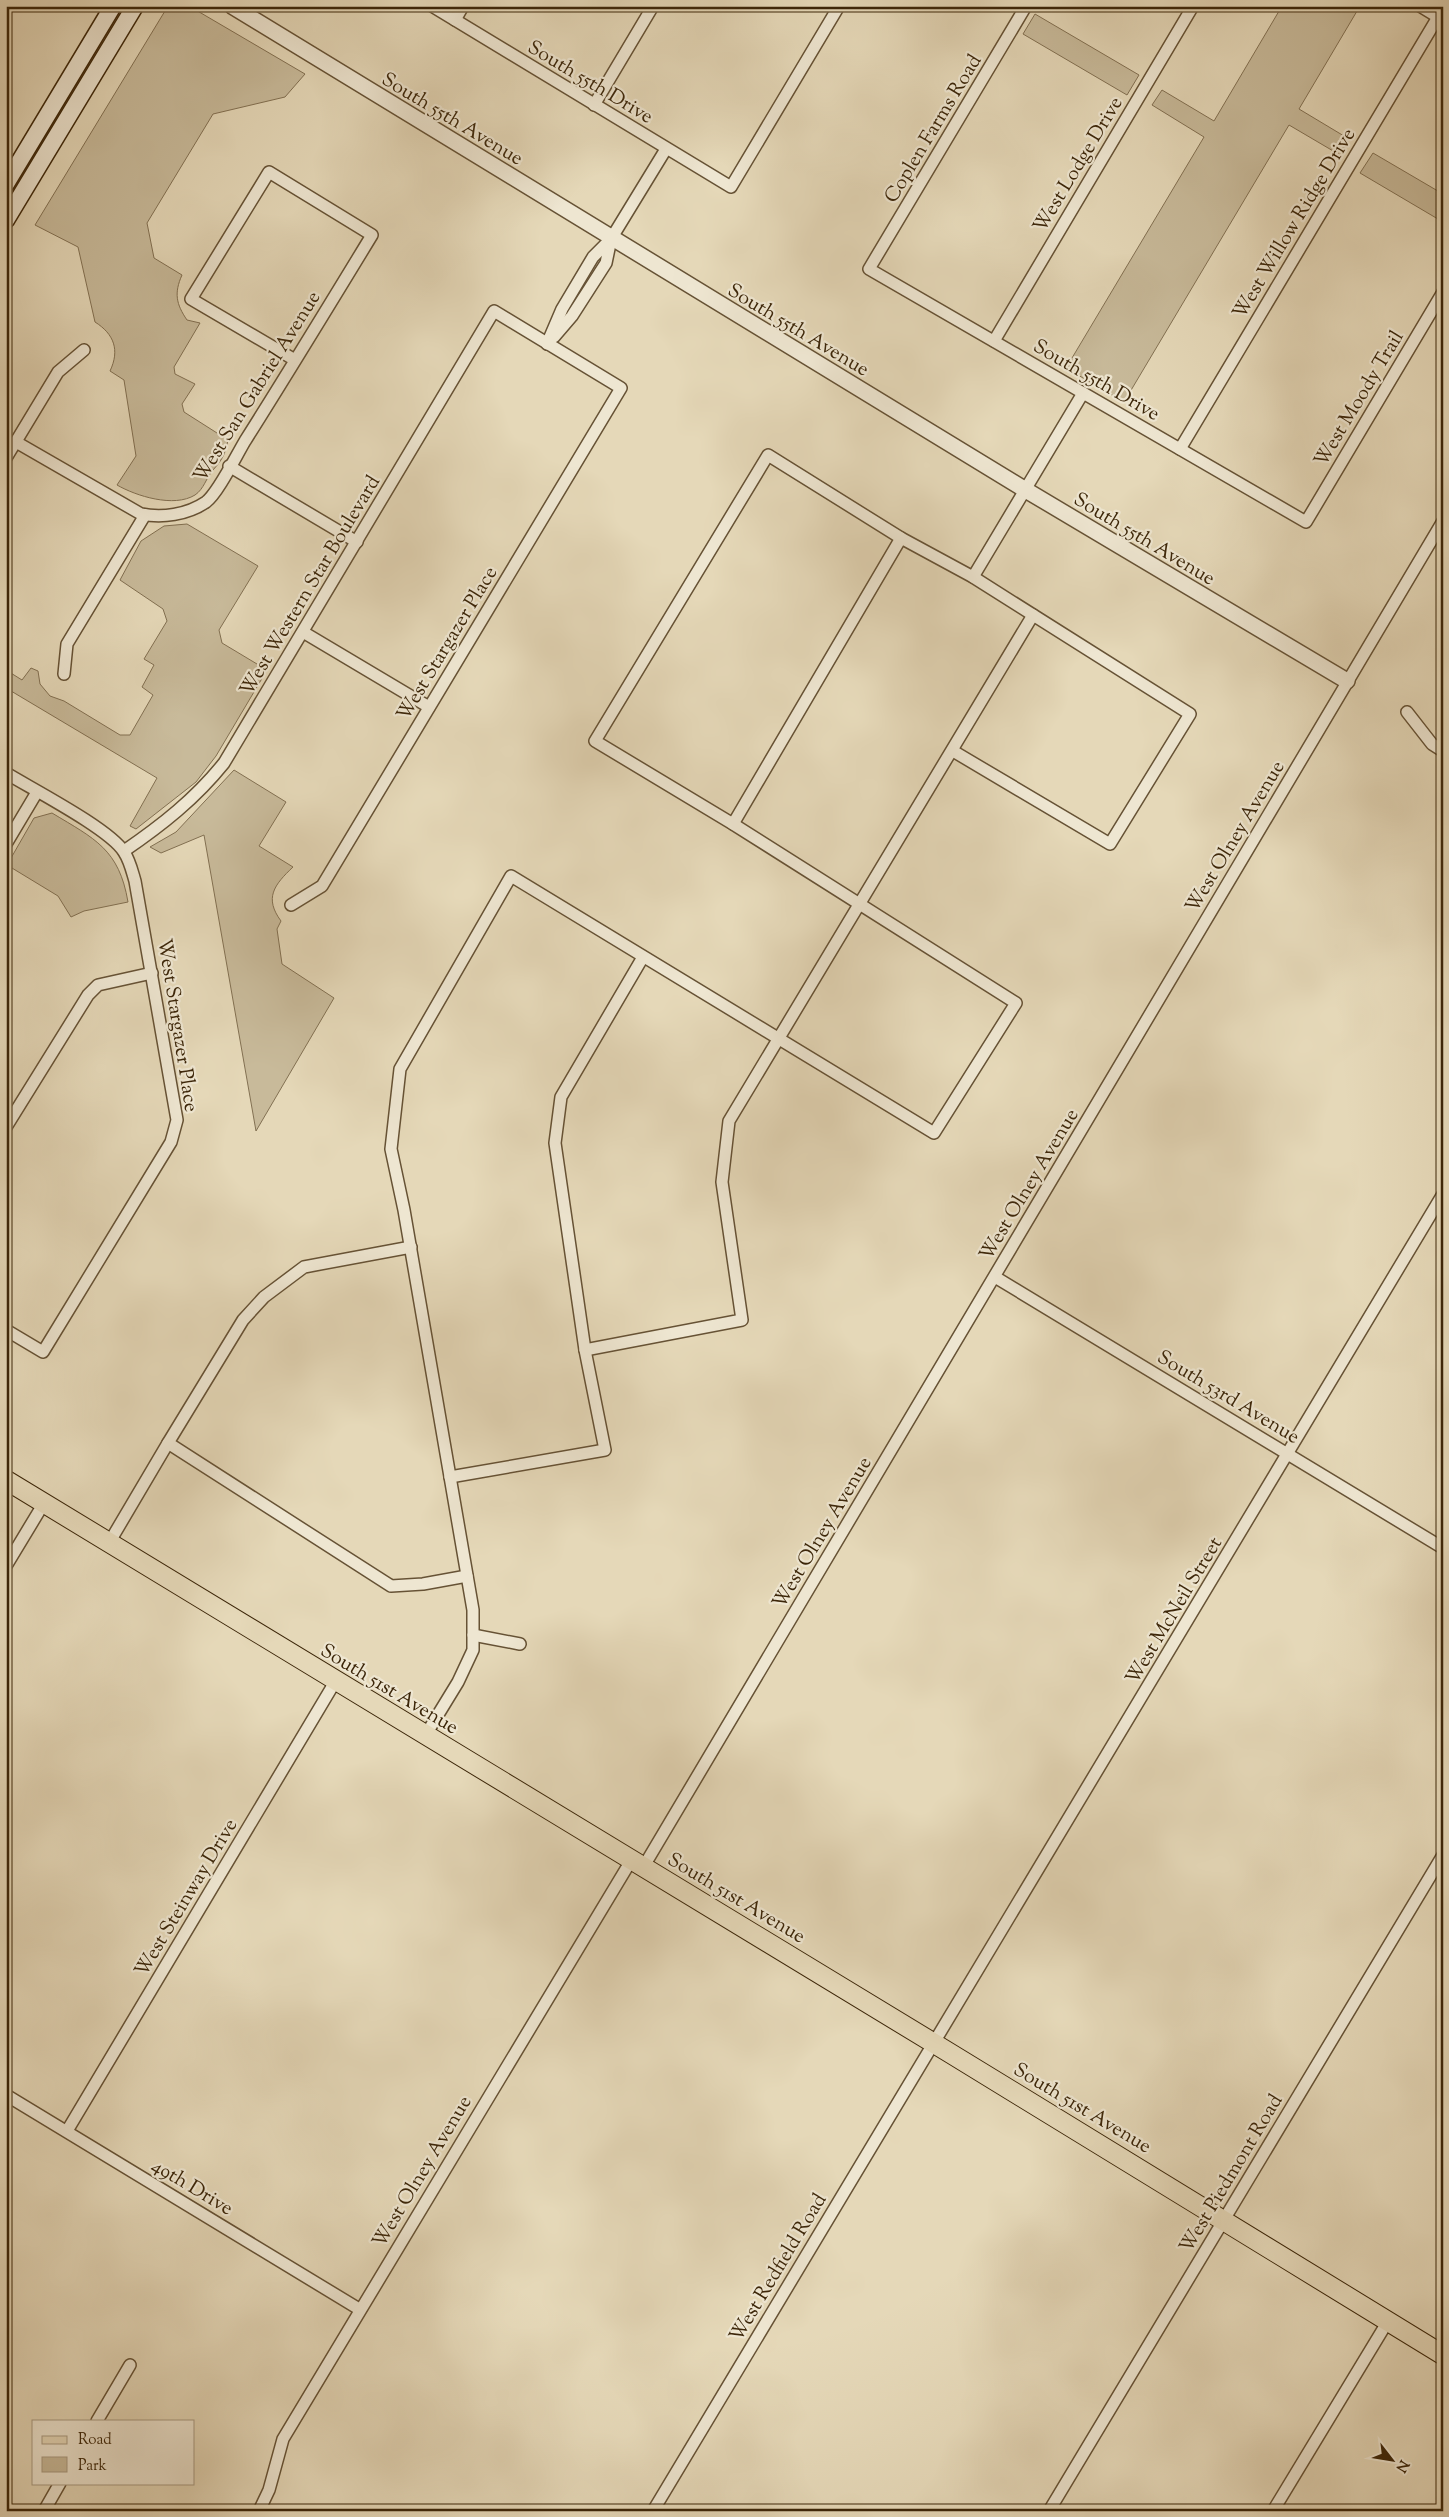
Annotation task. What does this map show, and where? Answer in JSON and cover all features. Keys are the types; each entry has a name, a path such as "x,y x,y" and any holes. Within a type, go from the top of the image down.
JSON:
{"main road":[{"path":"6,184 113,6"},
{"path":"6,220 135,6"},
{"name":"South 51st Avenue","path":"6,1480 425,1736 638,1863 1224,2219 1443,2355"}],"street":[{"name":"South 55th Avenue","path":"232,6 611,239 1024,489 1347,681"},
{"name":"South 55th Drive","path":"432,6 731,187 839,6"},
{"path":"455,20 463,6"},
{"path":"594,105 653,6"},
{"name":"Coplen Farms Road","path":"869,269 1026,6"},
{"name":"West Lodge Drive","path":"994,341 1193,6"},
{"path":"1420,6 1440,19"},
{"name":"West Willow Ridge Drive","path":"1180,449 1440,19"},
{"path":"547,344 572,316 606,264 611,239 666,148"},
{"name":"West San Gabriel Avenue","path":"145,515 174,515 199,506 212,495 296,360 372,234 269,172 191,298 296,360"},
{"name":"South 55th Drive","path":"869,269 1306,522"},
{"name":"West Moody Trail","path":"1306,522 1443,292"},
{"name":"West Western Star Boulevard","path":"124,850 175,814 207,783 228,756 494,311 547,344"},
{"name":"West Stargazer Place","path":"291,905 322,886 621,388 547,344"},
{"path":"6,458 58,372 84,350"},
{"path":"973,577 1082,393"},
{"path":"16,442 124,506 145,515 66,644 64,674"},
{"path":"425,1736 461,1674 472,1650 473,1610 411,1247 391,1149 400,1069 511,876 934,1134 1016,1002 733,824 594,741 768,455 901,538 973,577 1190,714 1110,844 953,751"},
{"path":"229,466 357,542"},
{"name":"West Olney Avenue","path":"260,2511 269,2490 283,2439 359,2309 638,1863 994,1277 1443,521"},
{"path":"733,824 901,538"},
{"path":"585,1350 742,1320 722,1182 729,1121 953,751 1033,614"},
{"path":"303,632 429,707"},
{"path":"1407,712 1432,744 1443,751"},
{"path":"6,773 110,837 124,850"},
{"path":"6,844 38,792"},
{"name":"West Stargazer Place","path":"6,1330 43,1352 171,1142 177,1120 135,881 124,850"},
{"path":"450,1477 605,1450 585,1350 555,1143 561,1097 643,957"},
{"path":"6,1127 88,995 98,985 152,973"},
{"name":"West McNeil Street","path":"933,2042 1289,1454 1443,1194"},
{"path":"109,1543 243,1320 264,1297 304,1267 411,1247"},
{"name":"South 53rd Avenue","path":"994,1277 1443,1548"},
{"path":"168,1442 391,1586 423,1584 467,1576"},
{"path":"6,1566 44,1503"},
{"path":"473,1634 520,1644"},
{"name":"West Steinway Drive","path":"67,2131 336,1682"},
{"name":"West Piedmont Road","path":"1049,2511 1443,1855"},
{"name":"West Redfield Road","path":"653,2511 933,2042"},
{"name":"49th Drive","path":"6,2095 359,2309"},
{"path":"1273,2511 1388,2321"},
{"path":"98,2420 130,2365"},
{"path":"44,2511 59,2484"}],"green space":[{"path":"168,6 189,6 305,74 285,97 213,114 147,223 154,258 182,275 177,298 183,314 187,320 200,323 174,367 175,374 195,384 182,404 184,412 228,440 223,457 201,490 186,499 177,500 155,499 134,493 117,485 136,456 124,380 110,371 115,356 115,349 111,337 95,322 78,247 35,225"},
{"path":"1282,6 1360,6 1299,109 1349,139 1340,155 1289,125 1124,402 1066,368 1204,137 1152,105 1162,90 1214,121"},
{"path":"1035,14 1139,75 1127,95 1023,34"},
{"path":"1373,153 1443,194 1443,222 1360,173"},
{"path":"187,524 258,566 219,630 222,643 267,670 216,756 196,782 136,829 130,826 157,778 6,688 6,670 22,680 31,668 38,671 40,684 50,696 64,701 120,735 130,735 153,695 142,687 154,665 144,659 167,621 163,609 120,580 141,541 164,526"},
{"path":"234,770 286,802 259,846 293,867 276,886 272,899 276,913 281,921 277,929 282,964 334,998 256,1131 204,835 161,853 150,847 176,832"},
{"path":"52,813 81,830 103,847 118,869 128,902 84,911 71,917 58,896 7,865 34,818"}]}
